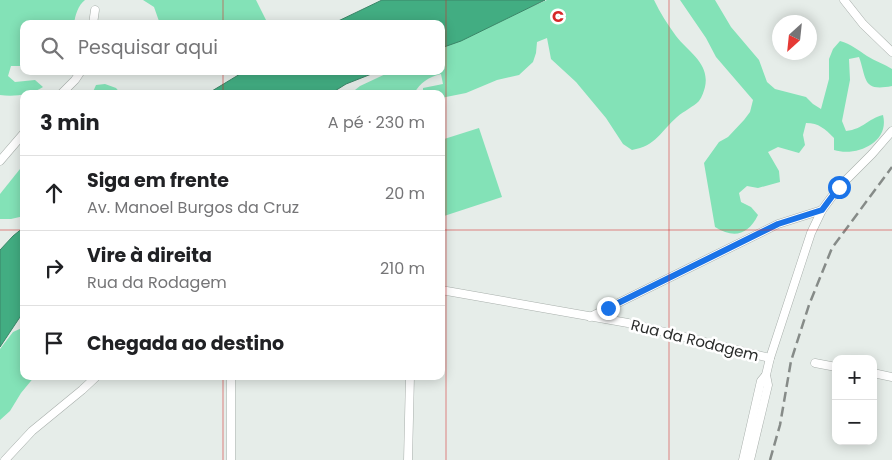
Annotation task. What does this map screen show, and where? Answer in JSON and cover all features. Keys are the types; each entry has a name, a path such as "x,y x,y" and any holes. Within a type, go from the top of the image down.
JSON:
{"street":[{"path":"844,0 863,24 892,52"},
{"path":"94,20 95,10"},
{"path":"65,90 78,75"},
{"path":"750,460 768,385 766,376 770,358 811,233 822,210 839,187 892,131"},
{"path":"0,161 20,138"},
{"name":"Rua da Rodagem","path":"590,317 778,224 822,210"},
{"name":"Rua da Rodagem","path":"445,291 628,323 770,358"},
{"path":"815,364 832,366"},
{"path":"877,374 892,377"},
{"path":"743,460 761,381 766,376"},
{"path":"6,460 32,431 93,380"},
{"path":"231,380 231,460"},
{"path":"408,460 410,380"}],"shaded area":[{"path":"0,0 85,0 79,8 75,20 20,20 20,66 11,66 8,76 15,82 35,80 43,87 37,90 20,90 20,95 0,95"},
{"path":"143,0 256,0 266,20 159,20 154,7"},
{"path":"382,0 545,0 461,41 445,47 445,20 340,20"},
{"path":"547,0 654,0 676,36 701,65 706,79 705,89 699,101 677,117 658,137 647,145 632,150 623,144 606,118 576,82 551,59 547,38 537,42 533,62 519,75 497,80 466,93 445,97 445,90 423,90 423,88 443,84 441,75 445,75 445,44"},
{"path":"680,0 715,0 731,27 759,60 767,82 775,89 806,97 821,109 829,79 829,59 833,49 840,41 851,45 870,58 892,69 892,86 875,87 867,82 859,57 849,59 850,80 842,121 846,131 857,128 883,115 884,125 881,133 869,146 843,152 834,150 834,138 825,129 815,124 806,123 803,135 805,145 799,153 778,147 768,152 779,171 780,182 758,188 747,186 739,193 741,202 751,207 758,215 750,227 745,231 734,234 715,227 704,163 719,142 728,137 744,120 750,112 753,100 716,57 706,38"},
{"path":"238,75 369,75 336,90 214,90"},
{"path":"383,75 438,75 425,81 416,90 355,90"},
{"path":"105,84 118,90 94,90 96,85"},
{"path":"479,128 502,197 445,216 445,139"},
{"path":"20,169 20,217 0,219 0,194"},
{"path":"20,230 20,317 0,347 0,250"},
{"path":"20,329 20,380 32,380 10,411 0,420 0,349 13,332"}],"railway":[{"path":"770,460 780,425 791,361 809,305 832,248 892,167"}],"route":[{"path":"608,308 778,224 822,210 839,187"}]}
